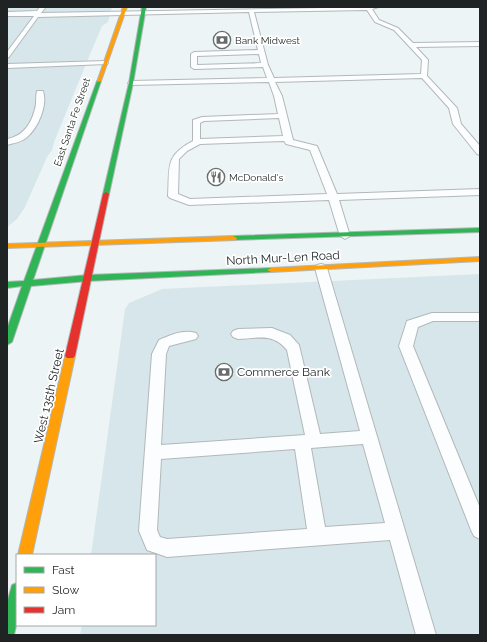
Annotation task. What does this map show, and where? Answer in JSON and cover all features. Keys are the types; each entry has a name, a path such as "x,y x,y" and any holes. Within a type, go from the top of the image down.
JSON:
{"main road":[{"name":"East Santa Fe Street","path":"41,245 124,10"},
{"path":"95,243 131,84 143,10"},
{"name":"North Mur-Len Road","path":"7,246 345,236 480,230"},
{"name":"West 135th Street","path":"25,554 95,243"},
{"path":"7,342 41,245"},
{"name":"North Mur-Len Road","path":"7,285 88,278 321,268 480,259"},
{"path":"7,634 16,594"}],"lane":[{"path":"7,14 124,10 178,13 218,9 251,10 377,7"},
{"path":"369,8 377,21 396,29 425,60 424,76 453,108 457,124 480,152"},
{"path":"251,10 265,65 272,80 289,142 314,148 333,198 345,236"},
{"path":"7,56 40,12"},
{"path":"411,45 480,44"},
{"path":"262,52 194,54 194,67 265,65"},
{"path":"7,66 105,63"},
{"path":"131,84 424,76"},
{"path":"7,142 16,140 25,135 39,110 41,100 40,93"},
{"path":"198,142 196,140 196,122 202,119 282,116"},
{"path":"288,138 198,142 184,149 175,159 173,196 188,202 480,192"},
{"path":"321,268 426,635"},
{"path":"480,317 432,318 412,324 406,346 480,530"},
{"path":"238,334 272,333 285,338 294,348 308,442 317,537"},
{"path":"191,336 173,339 164,343 159,354 148,531 154,544 167,548 396,531"},
{"path":"153,453 369,438"}],"shaded area":[{"path":"7,7 112,7 108,22 102,26 52,150 47,157 25,207 17,219 7,227"},
{"path":"480,274 480,635 80,635 82,626 156,626 156,554 91,554 125,309 129,303 162,289"}],"traffic: fast":[{"path":"106,194 131,83 144,7"},
{"path":"7,342 99,81"},
{"path":"233,238 480,230"},
{"path":"7,285 88,278 271,270"},
{"path":"7,634 16,594"}],"traffic: slow":[{"path":"99,81 125,7"},
{"path":"7,246 233,238"},
{"path":"271,270 480,259"},
{"path":"25,554 70,356"}],"traffic: jam":[{"path":"70,356 106,194"}],"place":[{"name":"Bank Midwest","path":"222,40"},
{"name":"McDonald's","path":"216,177"},
{"name":"Commerce Bank","path":"224,372"}]}
